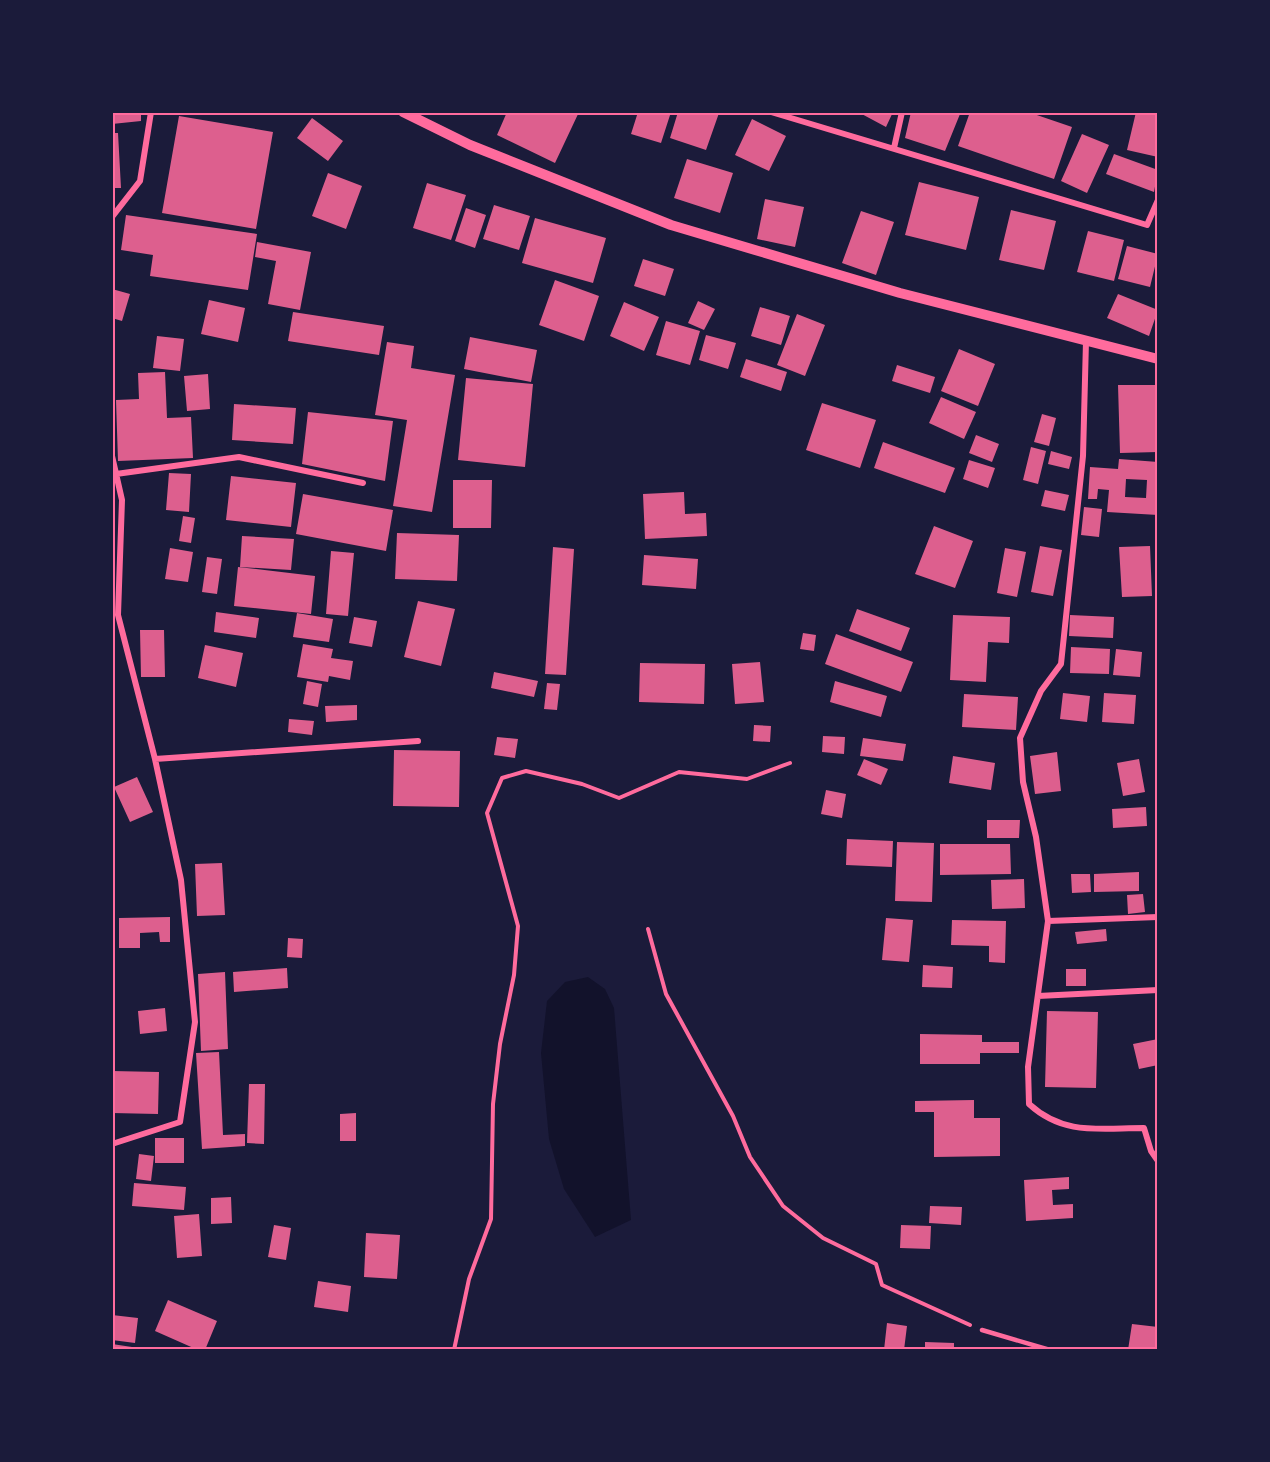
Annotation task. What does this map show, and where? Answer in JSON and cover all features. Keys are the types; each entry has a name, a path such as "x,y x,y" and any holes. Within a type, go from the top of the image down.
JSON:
{"street":[{"path":"112,217 140,181 151,112"},
{"path":"771,112 831,132 894,148 1147,225 1158,200"},
{"path":"894,148 902,112"},
{"path":"406,113 470,145 671,225 900,293 1158,359"},
{"path":"1086,341 1083,456 1061,664 1041,691 1020,738 1023,782 1036,837 1048,921 1028,1067 1029,1104 1045,1119 1071,1128 1144,1128 1151,1151 1158,1161"},
{"path":"112,456 122,500 118,615 155,759 182,880 195,1022 180,1122 112,1144"},
{"path":"116,474 239,457 363,483"},
{"path":"155,759 417,741"},
{"path":"1048,921 1158,917"},
{"path":"1038,996 1158,990"}],"lane":[{"path":"982,1330 1050,1350"}],"path":[{"path":"454,1350 469,1279 491,1220 493,1104 500,1044 514,975 518,926 487,813 502,778 526,771 582,784 619,798 678,772 747,779 790,763"},
{"path":"648,929 666,994 733,1116 750,1157 783,1206 823,1238 876,1264 882,1285 982,1330"}],"shaded area":[{"path":"588,977 605,989 614,1008 631,1220 595,1237 564,1189 549,1139 541,1053 547,1001 565,982"}],"building":[{"path":"112,112 141,112 141,121 112,124"},
{"path":"507,112 579,112 555,163 497,135"},
{"path":"638,112 671,112 661,143 631,134"},
{"path":"678,112 719,113 706,150 670,138"},
{"path":"858,112 893,112 886,127"},
{"path":"911,112 960,114 945,151 905,138"},
{"path":"970,112 1028,112 1072,127 1054,179 958,146"},
{"path":"1136,112 1158,112 1158,157 1127,150"},
{"path":"179,116 273,132 256,229 162,213"},
{"path":"312,118 343,141 328,161 297,138"},
{"path":"752,119 786,136 769,171 735,155"},
{"path":"112,133 118,133 121,188 112,188"},
{"path":"1082,134 1109,145 1087,193 1061,181"},
{"path":"1114,154 1158,170 1154,192 1106,174"},
{"path":"687,159 733,173 720,213 674,198"},
{"path":"328,173 362,186 346,229 312,216"},
{"path":"919,182 979,197 966,250 905,235"},
{"path":"427,183 466,195 451,240 413,228"},
{"path":"765,199 804,207 795,247 757,239"},
{"path":"494,205 530,216 519,250 483,239"},
{"path":"466,208 486,215 475,248 455,241"},
{"path":"1011,210 1056,221 1044,270 999,260"},
{"path":"861,211 894,222 876,275 842,263"},
{"path":"126,215 257,234 248,290 150,276 153,255 121,250"},
{"path":"535,218 606,238 593,283 522,263"},
{"path":"1088,231 1124,240 1114,281 1077,272"},
{"path":"257,242 311,252 300,310 268,304 276,261 255,257"},
{"path":"1127,246 1158,254 1150,287 1118,279"},
{"path":"643,259 674,269 665,296 634,286"},
{"path":"555,280 599,296 584,341 539,325"},
{"path":"112,289 130,294 122,321 112,318"},
{"path":"1118,294 1158,310 1149,336 1107,318"},
{"path":"209,300 245,308 238,342 201,334"},
{"path":"698,301 715,309 704,330 688,323"},
{"path":"624,302 659,317 644,351 610,336"},
{"path":"760,307 790,316 781,345 751,336"},
{"path":"293,312 384,326 379,355 288,341"},
{"path":"797,314 825,325 805,376 777,365"},
{"path":"666,321 700,331 690,365 656,355"},
{"path":"706,335 736,343 728,369 699,360"},
{"path":"157,336 184,339 180,371 153,368"},
{"path":"470,337 537,350 531,382 464,369"},
{"path":"387,342 414,346 411,368 455,375 432,512 393,506 407,420 375,415"},
{"path":"959,349 995,364 978,406 941,391"},
{"path":"746,359 787,372 781,391 740,377"},
{"path":"897,365 935,377 930,393 892,381"},
{"path":"165,372 167,418 191,417 193,458 118,461 116,400 139,399 138,373"},
{"path":"208,374 210,409 187,411 184,376"},
{"path":"466,378 533,384 525,467 458,460"},
{"path":"1118,385 1158,385 1158,452 1120,453"},
{"path":"941,397 976,412 964,439 929,423"},
{"path":"822,403 876,420 860,468 806,450"},
{"path":"234,404 296,408 293,444 232,440"},
{"path":"308,412 393,421 385,481 302,464"},
{"path":"1042,414 1056,418 1049,446 1034,442"},
{"path":"976,435 999,444 992,462 969,453"},
{"path":"883,442 955,468 945,493 874,468"},
{"path":"1031,447 1046,451 1038,484 1023,480"},
{"path":"1051,451 1072,457 1069,469 1048,464"},
{"path":"1119,459 1158,462 1158,515 1107,512 1109,490 1098,489 1097,499 1088,499 1090,467 1118,469","holes":["1126,479 1147,480 1146,498 1125,497"]},
{"path":"969,460 995,468 988,488 963,479"},
{"path":"169,473 191,474 189,512 166,510"},
{"path":"231,476 296,483 291,527 226,520"},
{"path":"453,480 492,480 491,528 453,528"},
{"path":"1045,490 1069,495 1065,511 1041,506"},
{"path":"684,492 685,514 706,513 707,536 645,539 643,494"},
{"path":"303,494 393,510 386,551 296,534"},
{"path":"1084,507 1102,509 1099,537 1081,535"},
{"path":"183,516 195,518 191,543 179,541"},
{"path":"934,526 973,541 955,588 915,574"},
{"path":"397,533 459,535 457,581 395,579"},
{"path":"242,536 294,539 291,570 240,567"},
{"path":"1040,546 1062,550 1053,596 1031,592"},
{"path":"1150,546 1152,596 1122,597 1119,547"},
{"path":"553,547 574,549 566,675 545,674"},
{"path":"170,548 193,552 188,582 165,579"},
{"path":"1005,548 1026,552 1017,597 997,593"},
{"path":"331,551 354,553 348,616 326,614"},
{"path":"644,555 698,559 696,589 642,585"},
{"path":"207,557 222,559 217,594 202,592"},
{"path":"238,567 315,576 311,614 234,606"},
{"path":"418,601 455,609 441,666 404,657"},
{"path":"857,609 910,628 901,651 849,631"},
{"path":"216,612 259,618 256,638 214,632"},
{"path":"297,613 333,619 329,642 293,637"},
{"path":"953,615 1010,617 1009,643 988,642 986,682 950,680"},
{"path":"1070,615 1114,617 1113,638 1069,636"},
{"path":"354,617 377,621 372,647 349,643"},
{"path":"140,630 164,630 165,677 141,677"},
{"path":"803,633 816,635 814,651 800,649"},
{"path":"836,634 913,662 901,692 825,664"},
{"path":"303,644 333,649 331,658 353,661 350,680 329,676 328,682 297,677"},
{"path":"205,645 243,653 236,687 198,678"},
{"path":"1071,647 1110,649 1109,674 1070,673"},
{"path":"1116,649 1142,652 1140,677 1113,675"},
{"path":"760,662 764,702 735,704 732,664"},
{"path":"640,663 705,664 704,704 639,702"},
{"path":"494,672 538,681 534,697 491,688"},
{"path":"307,681 322,684 318,707 303,704"},
{"path":"835,681 887,696 881,717 830,702"},
{"path":"547,683 560,684 557,710 544,709"},
{"path":"1063,693 1090,696 1087,722 1060,719"},
{"path":"1104,693 1136,695 1134,724 1102,722"},
{"path":"964,694 1018,697 1016,730 962,727"},
{"path":"357,705 357,720 326,722 325,706"},
{"path":"289,719 314,721 312,735 288,732"},
{"path":"754,725 771,726 770,742 753,741"},
{"path":"823,736 845,737 844,754 822,752"},
{"path":"497,737 518,739 515,758 494,755"},
{"path":"863,738 906,744 903,761 860,756"},
{"path":"394,750 460,751 459,807 393,806"},
{"path":"1057,752 1061,791 1035,794 1030,756"},
{"path":"953,756 995,763 991,790 949,783"},
{"path":"864,759 888,769 881,785 857,775"},
{"path":"1139,759 1145,792 1123,796 1117,763"},
{"path":"137,777 153,812 130,822 114,787"},
{"path":"826,790 846,794 842,818 821,814"},
{"path":"1146,807 1147,826 1113,828 1112,809"},
{"path":"987,820 1020,820 1019,838 987,838"},
{"path":"847,839 893,841 892,867 846,865"},
{"path":"897,842 934,843 932,902 895,901"},
{"path":"940,844 1010,844 1011,874 940,875"},
{"path":"222,863 225,915 197,916 195,864"},
{"path":"1139,872 1139,891 1094,892 1094,874"},
{"path":"1071,874 1090,874 1091,892 1072,893"},
{"path":"1024,879 1025,908 992,909 991,880"},
{"path":"1143,894 1145,912 1128,914 1127,895"},
{"path":"170,917 170,942 160,942 159,932 140,933 140,948 119,948 119,918"},
{"path":"886,918 913,920 909,962 882,960"},
{"path":"952,920 1006,921 1005,963 989,962 989,946 951,945"},
{"path":"1106,929 1107,941 1077,944 1075,932"},
{"path":"288,938 303,939 302,958 287,957"},
{"path":"923,965 953,967 952,988 922,987"},
{"path":"287,968 288,988 234,992 233,972"},
{"path":"1066,969 1086,969 1086,986 1066,986"},
{"path":"225,972 228,1049 201,1051 198,974"},
{"path":"165,1008 167,1031 140,1034 138,1011"},
{"path":"1047,1011 1098,1012 1096,1088 1045,1087"},
{"path":"920,1034 982,1035 982,1042 1019,1042 1019,1053 980,1053 980,1064 920,1064"},
{"path":"1158,1039 1158,1065 1139,1069 1133,1044"},
{"path":"219,1052 223,1135 245,1134 245,1146 202,1149 196,1053"},
{"path":"112,1071 159,1072 158,1114 112,1113"},
{"path":"249,1084 265,1084 264,1144 247,1143"},
{"path":"974,1100 974,1118 1000,1118 1000,1156 934,1157 934,1112 915,1112 915,1101"},
{"path":"356,1113 356,1141 340,1141 340,1114"},
{"path":"155,1138 184,1138 184,1163 155,1163"},
{"path":"139,1154 154,1156 151,1181 136,1179"},
{"path":"1069,1177 1069,1189 1052,1190 1053,1205 1073,1204 1073,1218 1026,1221 1024,1180"},
{"path":"134,1183 186,1187 184,1210 132,1206"},
{"path":"231,1197 232,1223 211,1224 211,1198"},
{"path":"930,1206 962,1207 961,1225 929,1223"},
{"path":"199,1214 202,1256 177,1258 174,1216"},
{"path":"274,1225 291,1228 286,1260 268,1257"},
{"path":"901,1225 931,1226 930,1249 900,1248"},
{"path":"366,1233 400,1235 397,1279 364,1277"},
{"path":"318,1281 351,1286 348,1312 314,1307"},
{"path":"168,1300 217,1321 205,1350 198,1350 155,1331"},
{"path":"112,1315 138,1318 135,1343 112,1340"},
{"path":"887,1323 907,1326 904,1350 884,1350"},
{"path":"1132,1324 1158,1327 1158,1350 1128,1350"},
{"path":"925,1342 954,1343 954,1350 925,1350"},
{"path":"112,1344 132,1347 132,1350 112,1350"}]}
